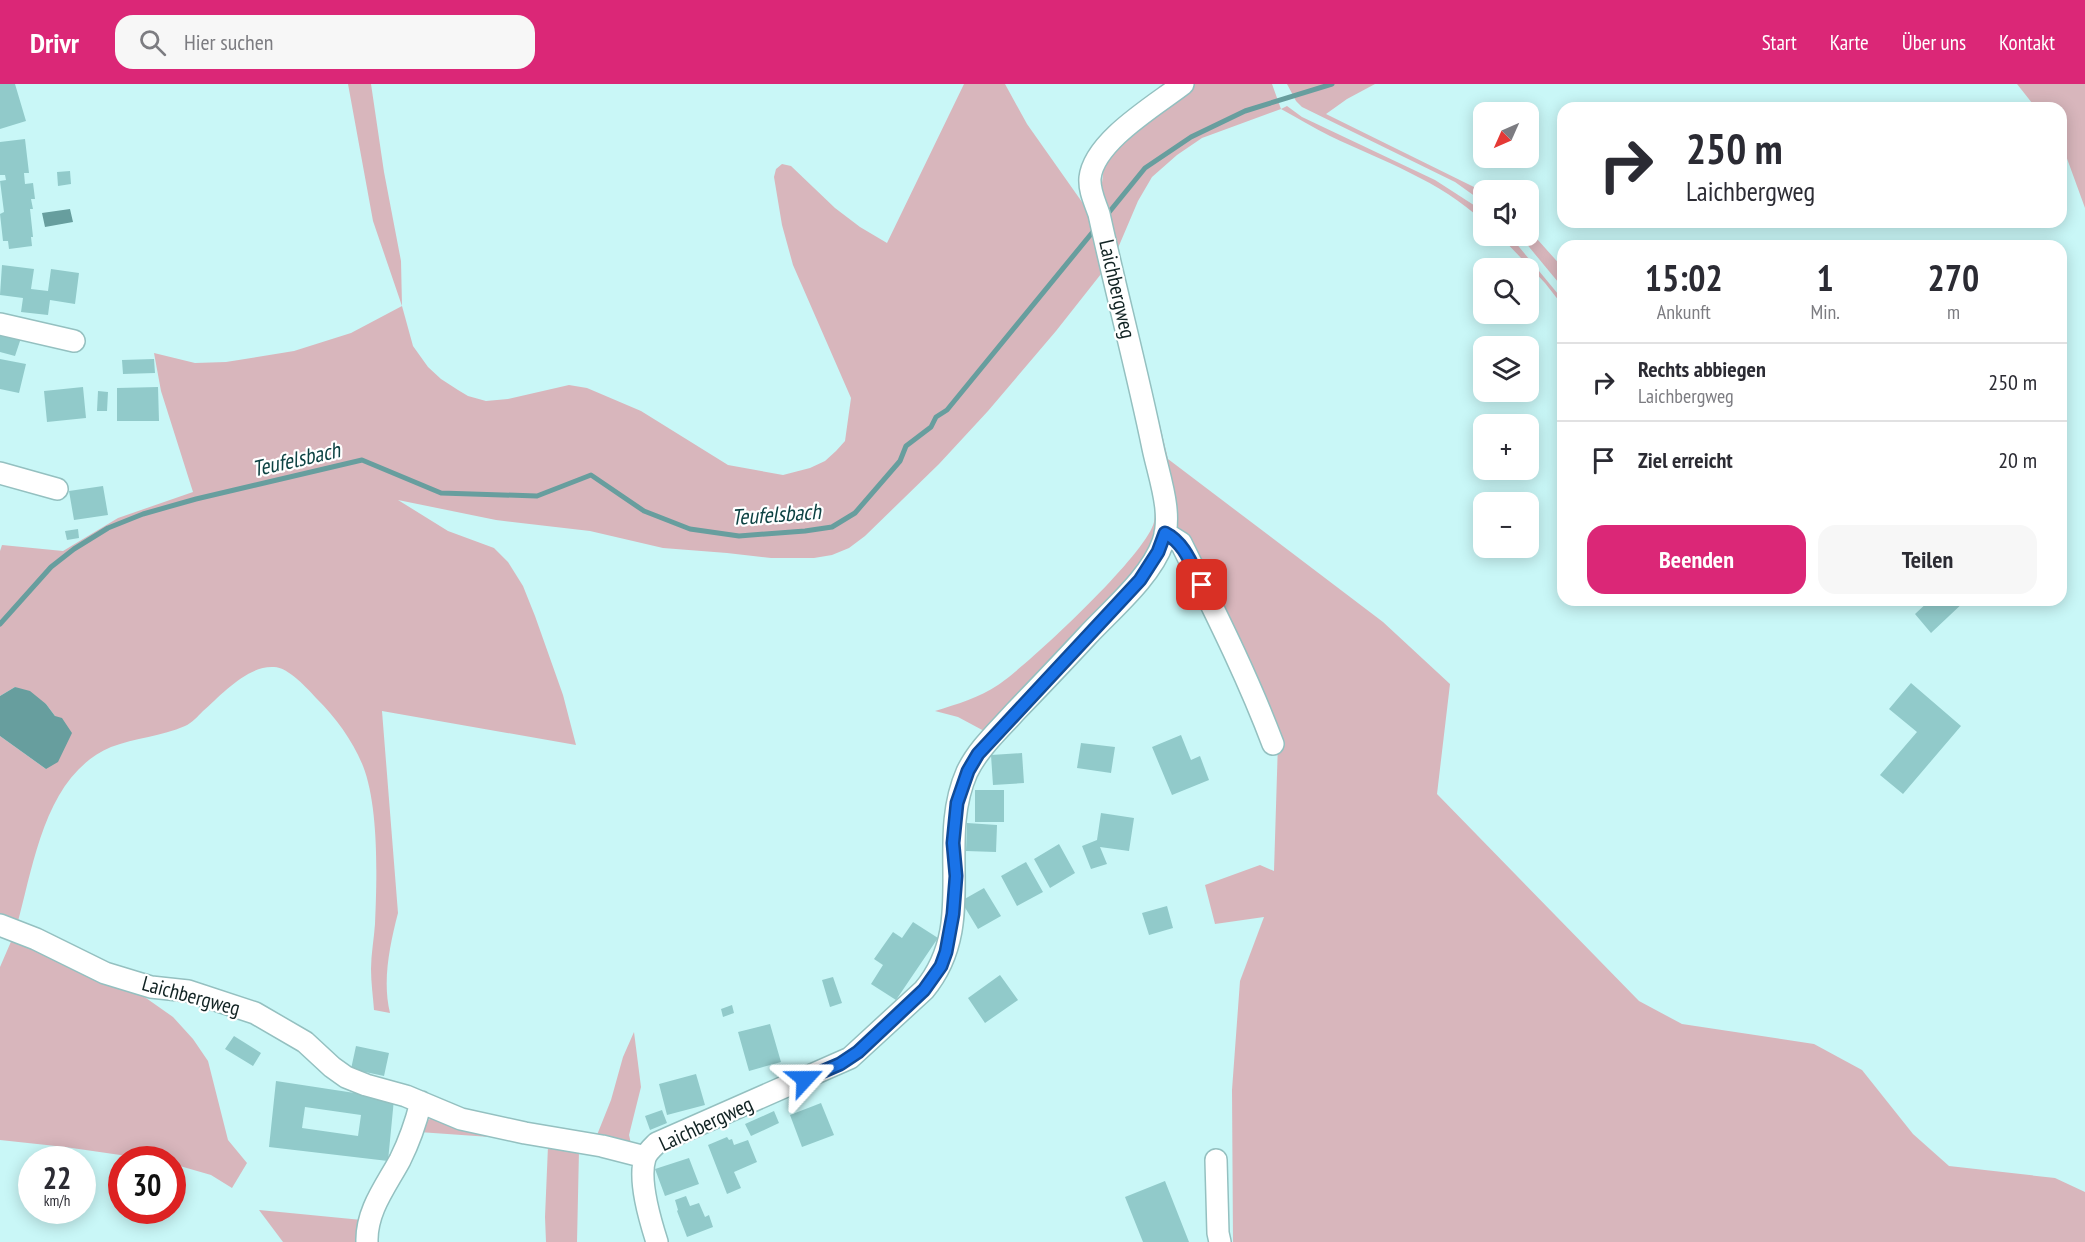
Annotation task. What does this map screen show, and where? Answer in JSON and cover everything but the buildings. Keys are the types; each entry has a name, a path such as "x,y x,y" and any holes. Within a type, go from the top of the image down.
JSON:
{"street":[{"name":"Laichbergweg","path":"0,925 36,939 105,973 151,987 188,991 255,1013 305,1042 346,1077 421,1102 461,1119 645,1156 663,1140 850,1058 924,990 941,966 950,935 956,876 954,823 957,803 968,771 990,739 1140,580 1158,552 1165,533 1166,519 1162,492 1102,224 1090,187 1090,176 1094,165 1110,141 1183,84"},
{"path":"0,324 74,341"},
{"path":"0,473 57,489"},
{"path":"1165,533 1181,543 1249,683 1273,744"},
{"path":"367,1242 376,1202 400,1159 421,1102"},
{"path":"645,1156 647,1211 657,1242"},
{"path":"1216,1160 1220,1242"}],"shaded area":[{"path":"348,84 371,84 384,172 401,261 402,306 373,221"},
{"path":"964,84 1005,84 1027,124 1082,202 1098,235 1160,505 1151,555 986,732 958,717 935,711 991,690 1034,656 1085,608 1131,558 1147,537 1154,522 1155,512 1150,473 1101,274 988,411 939,464 865,536 849,548 832,555 814,558 771,558 663,548 590,531 496,520 398,500 448,531 494,548 508,562 523,586 535,616 563,695 576,745 382,711 398,913 387,975 390,1013 374,1010 371,958 376,906 376,844 372,802 363,766 349,739 331,714 297,679 279,668 254,671 235,682 185,726 111,747 89,760 71,778 46,824 17,925 0,919 0,736 46,769 55,716 46,704 15,687 0,696 0,551 2,545 63,551 118,518 193,492 161,391 154,353 195,363 226,362 294,351 351,333 402,306 413,346 428,367 441,379 468,396 486,401 508,399 569,385 587,388 641,411 728,465 783,475 810,468 825,461 845,441 851,398 793,265 782,225 774,177 776,169 782,164 791,166 835,208 860,227 887,243"},
{"path":"1194,84 1272,84 1281,109 1202,138 1177,155 1152,177 1138,201 1118,248 1168,459 1383,622 1450,684 1437,794 1639,1001 1682,1024 1814,1044 1862,1070 1913,1134 1949,1166 2055,1178 2085,1192 2085,1242 1233,1242 1232,1090 1240,981 1264,917 1215,924 1205,885 1260,865 1274,871 1278,742 1176,527 1101,191 1104,166 1113,153"},
{"path":"1287,84 1375,84 1347,99 1326,114 1473,187 1473,195 1455,182 1302,107"},
{"path":"2017,84 2085,84 2085,208 2067,158 2067,102 2031,102"},
{"path":"1287,106 1302,117 1435,180 1473,205 1473,213 1430,183 1330,136 1281,109"},
{"path":"1539,241 1557,261 1557,281 1539,258 1528,246 1539,246"},
{"path":"1510,246 1518,246 1528,258 1521,258"},
{"path":"1539,271 1557,293 1557,298 1539,277"},
{"path":"13,937 146,998 173,1017 193,1039 208,1061 228,1140 247,1163 232,1188 211,1175 186,1168 186,1146 108,1146 108,1153 96,1151 96,1146 56,1146 0,1140 0,967"},
{"path":"634,1032 641,1087 629,1135 631,1144 597,1135 611,1100 623,1057"},
{"path":"436,1118 579,1150 577,1242 546,1242 548,1146 490,1137 419,1132 425,1122"},
{"path":"259,1210 362,1220 358,1242 283,1242"}],"water":[{"path":"70,209 73,222 45,227 42,213"},
{"path":"15,687 30,691 46,704 55,716 62,718 72,733 58,762 46,769 0,736 0,696"}],"waterway":[{"name":"Teufelsbach","path":"1106,216 1145,168 1191,137 1245,111 1332,84"},
{"name":"Teufelsbach","path":"0,624 51,567 74,549 108,528 143,514 196,499 362,460 441,493 537,496 591,475 644,511 690,529 739,536 832,527 855,513 900,461 906,446 931,427 936,417 947,410 1096,228"}],"route":[{"path":"805,1079 840,1064 858,1052 924,990 941,966 953,914 956,876 953,843 957,803 968,771 990,739 1140,580 1163,543 1165,533 1181,543 1202,585"}]}
